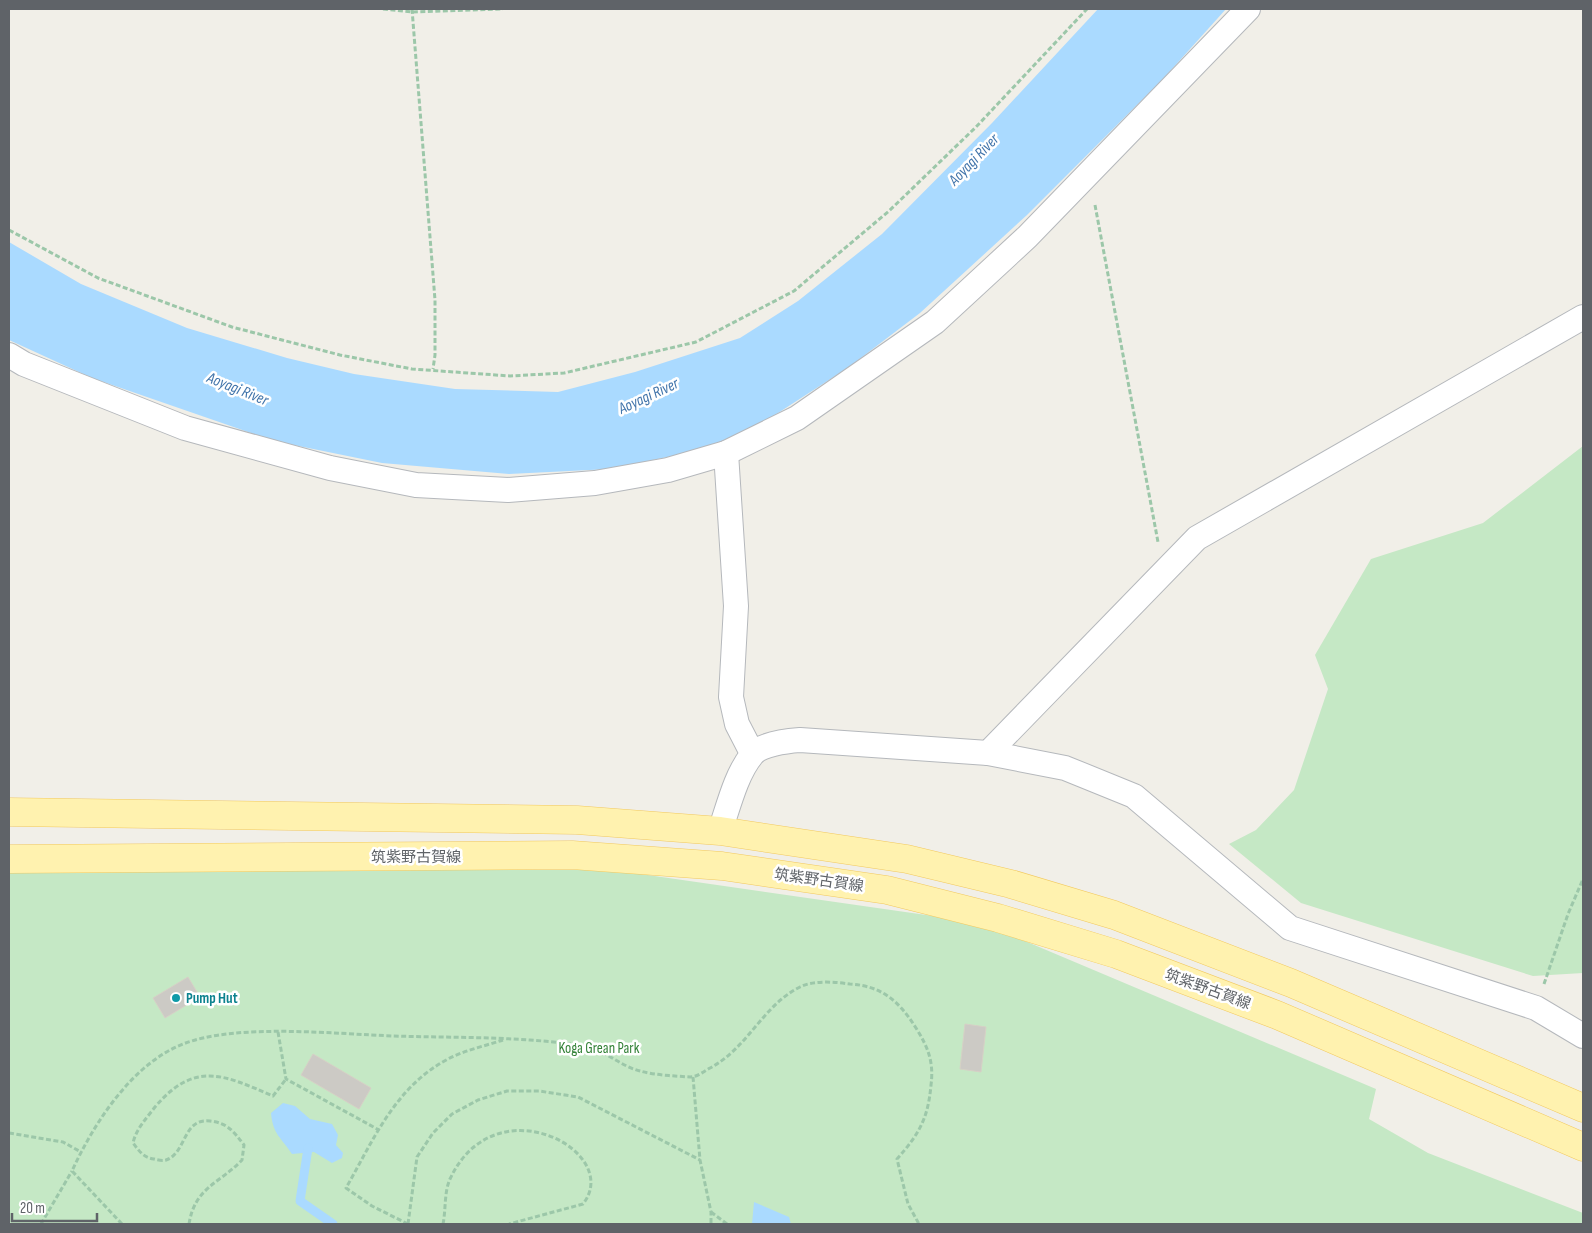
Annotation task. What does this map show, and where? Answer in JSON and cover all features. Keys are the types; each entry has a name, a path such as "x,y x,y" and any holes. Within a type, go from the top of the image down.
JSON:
{"main road":[{"path":"9,812 578,820 720,831 906,859 1011,884 1114,915 1291,984 1583,1108"},
{"name":"筑紫野古賀線","path":"9,859 572,855 722,866 887,890 998,918 1125,958 1277,1014 1583,1147"}],"street":[{"path":"9,356 24,364 185,428 330,468 416,485 508,490 595,484 668,470 726,453 797,418 935,322 1027,238 1248,9"},
{"path":"988,753 1197,538 1583,317"},
{"path":"726,453 736,606 731,697 737,724 752,753"},
{"path":"720,831 735,786 752,753 777,743 800,740 988,753 1065,768 1134,796 1290,928 1536,1008 1583,1036"}],"path":[{"path":"384,9 503,9"},
{"path":"9,230 98,278 232,327 340,355 412,369 510,376 564,373 696,342 794,291 896,205 976,127 1087,9"},
{"path":"412,10 434,300 435,355 433,369"},
{"path":"1089,174 1157,542 1179,556"},
{"path":"1536,1008 1568,914 1583,879"},
{"path":"41,1224 72,1172 81,1152 128,1082 147,1064 182,1044 214,1035 278,1032 505,1039 587,1047 639,1071 693,1077 721,1062 746,1040 773,1006 802,986 830,982 866,985 887,995 904,1009 929,1050 932,1075 930,1102 917,1137 896,1159 908,1204 919,1224"},
{"path":"189,1224 191,1210 196,1199 242,1160 244,1145 232,1129 223,1123 207,1121 195,1124 188,1131 173,1156 165,1160 151,1159 140,1154 133,1143 135,1133 166,1094 187,1080 207,1076 224,1076 273,1096 286,1079 278,1032"},
{"path":"505,1039 449,1059 414,1083 392,1107 346,1188 372,1206 408,1224 417,1157 433,1133 452,1114 478,1100 507,1091 539,1091 578,1097 700,1160"},
{"path":"693,1077 700,1160 711,1212 710,1224"},
{"path":"286,1079 379,1130"},
{"path":"443,1224 449,1181 469,1151 488,1137 518,1130 548,1134 562,1140 576,1152 588,1171 591,1186 589,1197 583,1204 510,1224"},
{"path":"9,1134 63,1142 81,1152"},
{"path":"72,1172 122,1224"},
{"path":"711,1212 727,1224"}],"green space":[{"path":"1583,446 1583,973 1533,976 1301,903 1229,844 1256,830 1294,790 1328,689 1315,655 1371,559 1483,523"},
{"name":"Koga Grean Park","path":"66,870 613,870 982,923 1376,1089 1369,1119 1428,1153 1583,1213 1583,1224 9,1224 9,872"}],"water":[{"name":"Aoyagi River","path":"1098,9 1226,9 1163,79 1027,215 920,313 849,367 778,413 736,436 696,451 610,469 509,474 382,463 274,441 92,378 9,340 9,242 81,284 187,328 287,358 354,374 455,389 558,392 635,372 740,338 798,301 882,234 992,123"},
{"path":"283,1103 295,1106 310,1119 332,1124 338,1135 336,1145 343,1153 342,1158 332,1163 314,1152 292,1154 278,1135 272,1120 271,1113"},
{"path":"754,1202 789,1217 791,1224 752,1224"}],"building":[{"name":"Pump Hut","path":"188,977 200,997 165,1018 153,998"},
{"path":"965,1024 986,1027 981,1072 960,1069"},
{"path":"313,1054 371,1088 359,1109 301,1075"}],"waterway":[{"path":"308,1148 300,1201 333,1224"}],"place":[{"name":"Pump Hut","path":"176,998"}]}
